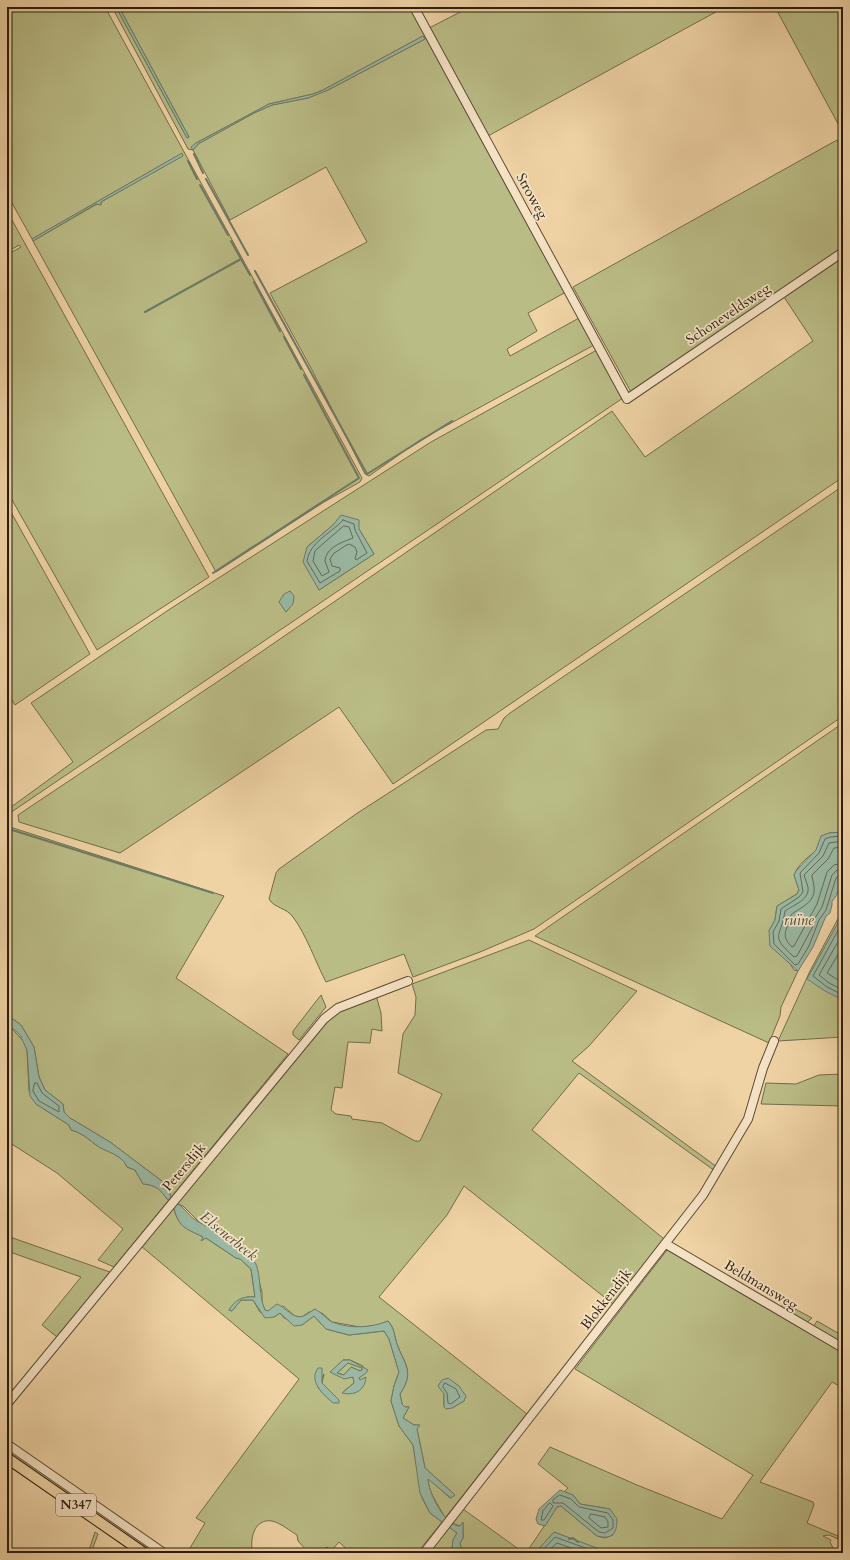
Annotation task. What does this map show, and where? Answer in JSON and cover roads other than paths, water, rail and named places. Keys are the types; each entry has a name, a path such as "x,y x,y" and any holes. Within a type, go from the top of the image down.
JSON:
{"main road":[{"name":"N347","path":"7,1458 144,1553"}],"street":[{"name":"Stroweg","path":"414,7 627,398"},
{"name":"Schoneveldsweg","path":"627,398 843,252"},
{"name":"Petersdijk","path":"7,1404 324,1019 338,1008 408,981"},
{"name":"Blokkendijk","path":"424,1553 666,1244 706,1190 746,1124 774,1041"},
{"name":"Beldmansweg","path":"666,1244 843,1348"},
{"path":"7,1444 164,1553"}],"water":[{"path":"116,7 119,7 189,137 187,138"},
{"path":"423,36 425,39 328,90 308,98 272,105 254,113 198,144 193,150 191,147 269,104 313,94 323,90"},
{"path":"182,153 183,156 101,202 101,205 96,204 33,241 32,239"},
{"path":"341,515 359,520 359,529 374,554 319,590 303,562 307,547 333,525"},
{"path":"290,591 294,596 293,604 286,612 279,602 284,594"},
{"name":"ruïne","path":"843,832 843,858 839,888 832,901 830,913 826,916 813,947 798,971 770,946 769,931 775,920 777,906 797,894 799,890 794,875 816,850 821,836 829,833"},
{"path":"843,912 843,1000 825,991 807,979 839,921 839,916"},
{"path":"7,1015 21,1025 34,1047 39,1077 45,1090 63,1104 64,1112 70,1118 110,1142 167,1185 171,1197 168,1200 158,1189 143,1184 135,1170 127,1167 125,1163 117,1156 81,1134 71,1130 69,1125 36,1104 30,1096 27,1050 20,1035 7,1023"},
{"path":"176,1203 194,1219 240,1247 254,1260 257,1267 265,1310 268,1311 277,1304 293,1315 300,1317 315,1309 332,1322 353,1327 375,1325 388,1321 393,1328 396,1341 408,1373 405,1386 400,1394 402,1404 405,1407 409,1407 403,1418 414,1425 420,1425 417,1429 425,1468 455,1495 451,1498 428,1479 431,1492 443,1515 454,1525 460,1526 463,1522 463,1538 460,1543 462,1551 465,1553 455,1553 452,1549 453,1540 457,1533 430,1513 420,1493 413,1445 399,1426 391,1401 399,1372 389,1339 384,1331 349,1335 326,1329 314,1316 302,1325 294,1326 280,1313 274,1317 265,1318 253,1300 241,1300 232,1311 229,1310 239,1299 255,1297 251,1269 240,1259 236,1258 206,1238 201,1241 203,1237 186,1229 180,1223 175,1213 173,1205"},
{"path":"343,1360 350,1360 368,1370 359,1378 360,1380 366,1377 364,1386 355,1393 351,1394 342,1393 354,1383 353,1377 344,1379 330,1372","holes":["348,1363 362,1368 360,1371 351,1367 344,1375 337,1373"]},
{"path":"318,1368 322,1368 322,1383 339,1400 339,1403 333,1403 318,1388 315,1373"},
{"path":"448,1378 459,1386 466,1396 464,1401 452,1408 446,1409 444,1407 444,1394 438,1386 442,1380"},
{"path":"560,1490 573,1495 580,1504 610,1509 617,1519 615,1532 607,1537 597,1536 561,1506 557,1507 545,1526 538,1524 536,1519 539,1509"},
{"path":"554,1532 605,1551 607,1553 535,1553"}],"waterway":[{"path":"194,154 203,173"},
{"path":"188,161 197,179"},
{"path":"206,179 248,255"},
{"path":"200,185 228,235"},
{"path":"145,312 241,259 231,241"},
{"path":"241,259 250,275"},
{"path":"255,271 367,474 452,421"},
{"path":"254,282 280,331"},
{"path":"284,337 301,369"},
{"path":"213,573 359,478 304,375"},
{"path":"9,829 213,893"},
{"name":"Elsenerbeek","path":"569,1539 573,1538 578,1542"}]}
